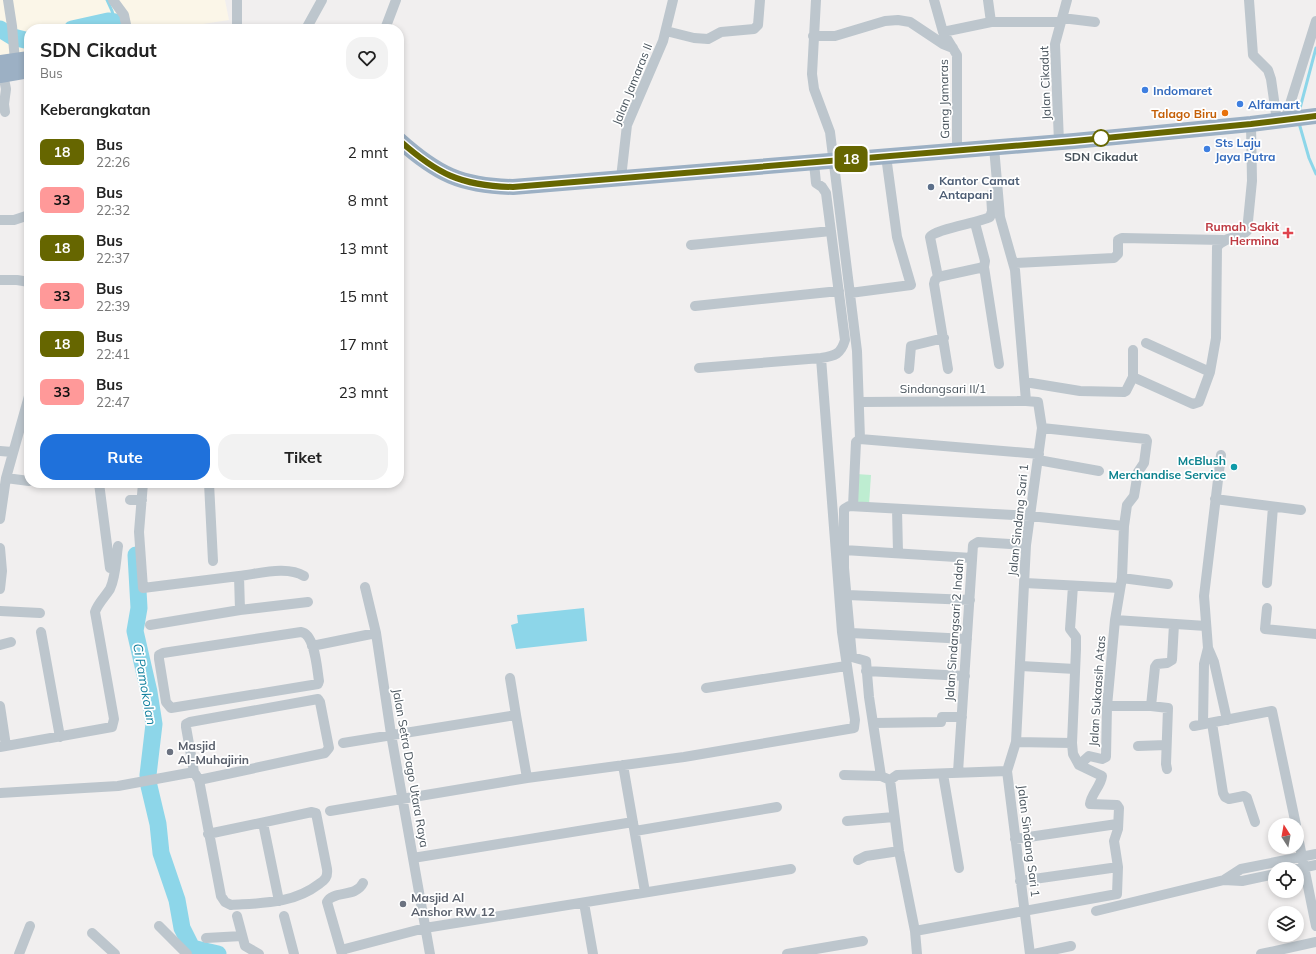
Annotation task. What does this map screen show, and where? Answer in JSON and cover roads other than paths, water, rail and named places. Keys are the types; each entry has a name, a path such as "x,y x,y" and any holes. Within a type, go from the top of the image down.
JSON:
{"highway":[{"path":"9,66 24,69"},
{"path":"404,144 436,168 466,183 491,187 513,187 1059,142 1295,119"}],"street":[{"path":"5,112 4,104 13,35 8,0"},
{"path":"113,0 124,15 126,24"},
{"path":"236,0 237,24"},
{"path":"309,24 322,0"},
{"path":"387,24 396,0"},
{"name":"Jalan Jamaras II","path":"621,178 627,125 666,31 673,0"},
{"path":"666,31 694,38 708,39 721,32 754,29 758,25 760,0"},
{"path":"816,0 812,74 814,89 829,128 857,351 860,402 860,439 856,442 853,506"},
{"name":"Gang Jamaras","path":"934,0 943,32 957,55 957,150"},
{"path":"988,0 991,22"},
{"name":"Jalan Cikadut","path":"1059,142 1055,44 1067,0"},
{"path":"1249,0 1253,54 1270,74 1295,119"},
{"name":"Gang Jamaras","path":"813,36 835,36 885,21 898,20 910,22 943,44 953,48"},
{"path":"943,32 991,22 1062,20 1095,22"},
{"path":"1295,119 1316,21"},
{"path":"1133,377 1196,404 1199,402 1210,372 1217,319 1216,252 1219,243 1244,234 1247,231 1252,181 1251,124"},
{"path":"938,277 930,237 937,232 975,223 990,216 992,211 991,147"},
{"path":"991,147 1000,217 1014,263 1026,401"},
{"path":"850,293 911,285 897,237 886,156"},
{"path":"699,368 821,358 833,356 842,350 845,340 826,193 822,187 816,183 814,163"},
{"path":"0,220 14,220 24,217"},
{"path":"975,223 985,261 984,267 999,364"},
{"path":"691,245 830,231"},
{"path":"1014,263 1114,258 1118,254 1118,240 1122,238 1224,240"},
{"path":"948,369 934,284 935,280 938,277 984,267"},
{"path":"0,280 24,281"},
{"path":"695,306 839,292"},
{"path":"909,369 911,346 944,338"},
{"path":"1146,343 1210,372"},
{"path":"1025,382 1080,391 1124,392 1133,377 1133,350"},
{"path":"330,811 527,778 684,757 852,729 856,726 846,666 833,521 821,358"},
{"name":"Sindangsari II/1","path":"860,402 1026,401"},
{"name":"Jalan Sindang Sari 1","path":"1026,401 1038,402 1042,428 1026,545 1016,742 1007,771 1030,954"},
{"path":"0,519 6,478 24,412"},
{"name":"Jalan Sukaasih Atas","path":"1042,428 1146,438 1147,441 1144,463 1138,472 1134,496 1127,505 1124,526 1121,583 1115,620 1107,706 1106,757 1102,759 1089,756 1079,765"},
{"path":"860,439 1038,457 1100,471"},
{"path":"0,451 12,452"},
{"path":"1221,455 1204,596 1208,648 1214,662 1226,720"},
{"path":"6,478 24,480"},
{"path":"100,488 112,584"},
{"path":"141,488 136,500 143,587 145,589 239,576 283,572 295,572 304,576"},
{"path":"209,488 213,561"},
{"path":"1216,500 1301,510"},
{"path":"917,954 915,931 898,851 894,817 874,723 866,671 866,660 852,657 844,550 844,511 846,507 853,506 1030,516 1124,526"},
{"path":"1267,583 1273,507"},
{"path":"897,509 898,553"},
{"name":"Jalan Sindangsari 2 Indah","path":"958,772 973,545 978,542 1026,545"},
{"path":"0,706 3,746 112,727 114,719 95,612 112,584 118,546"},
{"path":"0,548 2,572 0,589"},
{"path":"844,550 972,558"},
{"path":"239,576 240,610"},
{"path":"1025,583 1073,586 1121,583 1168,584"},
{"path":"915,931 1117,894 1118,866 1114,841 1118,829 1117,824 1119,808 1117,805 1090,804 1099,788 1102,776 1079,765 1073,754 1072,744 1076,637 1070,629 1073,586"},
{"name":"Jalan Setra Dago Utara Raya","path":"366,587 376,633 391,734 430,954"},
{"path":"847,595 970,600"},
{"path":"150,625 240,610 308,602"},
{"path":"1267,608 1265,629 1316,634"},
{"path":"0,611 40,613"},
{"path":"1115,620 1206,626"},
{"path":"1151,706 1155,667 1158,664 1167,663 1172,660 1174,624"},
{"path":"41,632 60,737"},
{"path":"301,632 306,634 311,639 312,646 319,681 318,684 171,708 166,702 159,659 159,655 163,653 301,632"},
{"path":"312,646 376,633"},
{"path":"850,633 967,640"},
{"path":"0,645 11,642"},
{"path":"1208,648 1204,664 1203,724 1224,797 1229,799 1244,796 1247,798 1255,822"},
{"path":"706,688 846,666"},
{"path":"1021,666 1076,668"},
{"path":"866,671 965,676"},
{"path":"510,678 527,778"},
{"path":"0,793 118,786 158,778 196,776 325,754 329,748 320,702 318,699 190,722 186,724 186,727 196,776 208,834 221,896 225,902 231,904 279,901 308,893 328,875 316,813 312,812 208,834"},
{"path":"1107,706 1151,706 1168,708 1166,745 1168,769"},
{"path":"1203,724 1269,711 1274,713 1295,818"},
{"path":"343,743 391,734 516,715"},
{"path":"874,723 941,722 942,717 962,718"},
{"path":"1016,742 1072,744"},
{"path":"1138,746 1166,745"},
{"path":"624,765 645,892"},
{"path":"844,775 886,778 897,775 1007,771"},
{"path":"943,774 959,868"},
{"path":"413,858 777,807"},
{"path":"847,821 894,817"},
{"path":"262,823 279,901"},
{"path":"1015,839 1117,824"},
{"path":"858,860 866,856 898,851"},
{"path":"1301,854 1301,862"},
{"path":"1224,880 1240,869 1316,854"},
{"path":"1304,868 1316,865"},
{"path":"1020,881 1118,866"},
{"path":"363,883 357,890 331,898 327,902 341,952 425,928 791,869"},
{"path":"1096,911 1224,880 1242,881 1268,875"},
{"path":"1304,883 1316,926"},
{"path":"584,903 593,954"},
{"path":"237,916 245,946 259,954"},
{"path":"284,916 294,954"},
{"path":"19,954 30,926"},
{"path":"159,926 188,954"},
{"path":"92,933 115,954"},
{"path":"206,938 242,936"},
{"path":"788,954 863,941"},
{"path":"1262,954 1316,942"},
{"path":"1034,954 1071,946"}],"water":[{"path":"584,608 587,641 516,649 511,625 518,623 517,615"}],"waterway":[{"path":"107,0 115,22"},
{"name":"Ci Pamokolan","path":"94,24 108,21 115,22 116,24"},
{"name":"Ci Pamokolan","path":"0,29 13,37 24,40"},
{"path":"1299,112 1316,48"},
{"path":"1299,123 1309,158 1316,174"},
{"name":"Ci Pamokolan","path":"136,555 139,608 135,631 149,692 154,724 148,775 149,786 158,824 161,853 177,900 182,928 192,948 218,954"}],"place":[{"name":"Indomaret","path":"1145,90"},
{"name":"Alfamart","path":"1240,104"},
{"name":"Talago Biru","path":"1225,113"},
{"name":"SDN Cikadut","path":"1101,138"},
{"name":"Sts Laju Jaya Putra","path":"1207,149"},
{"name":"Kantor Camat Antapani","path":"931,187"},
{"name":"Rumah Sakit Hermina","path":"1288,233"},
{"name":"McBlush Merchandise Service","path":"1234,467"},
{"name":"Masjid Al-Muhajirin","path":"170,752"},
{"name":"Masjid Al Anshor RW 12","path":"403,904"}]}
